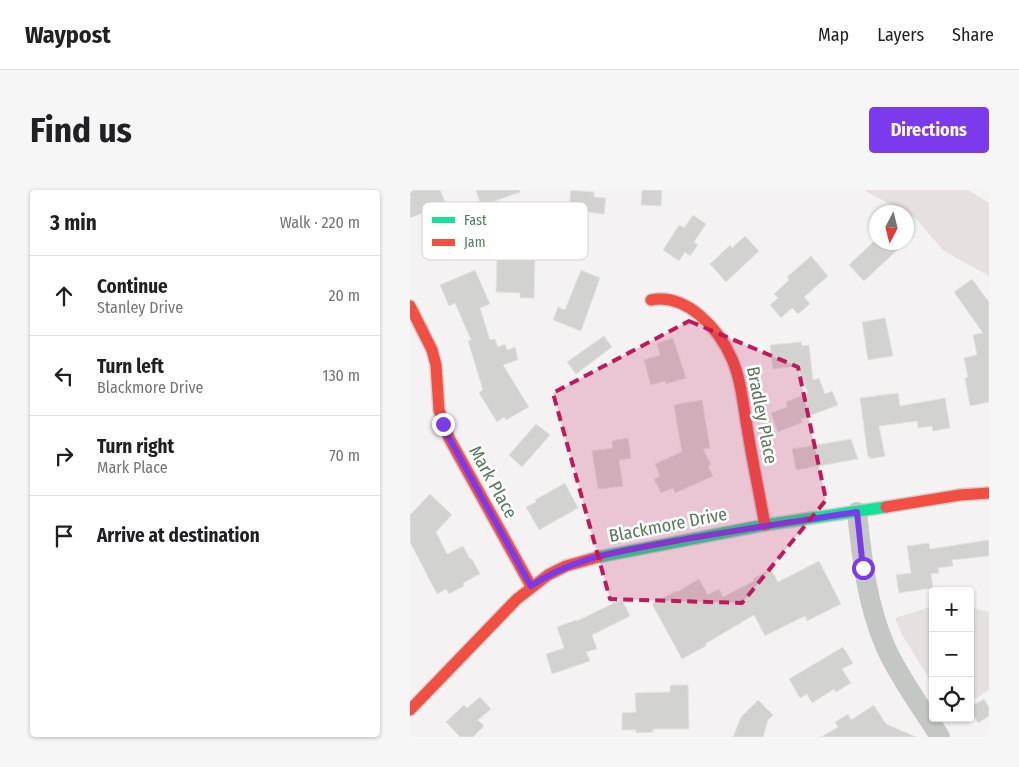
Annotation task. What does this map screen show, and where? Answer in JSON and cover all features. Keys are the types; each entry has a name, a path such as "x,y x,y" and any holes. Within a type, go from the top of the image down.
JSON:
{"street":[{"name":"Bradley Place","path":"652,300 659,298 675,300 697,314 723,343 732,360 743,400 764,525"},
{"name":"Mark Place","path":"410,306 432,350 436,365 439,410 449,438 531,586"},
{"name":"Blackmore Drive","path":"410,710 531,586 566,566 591,558 764,525 960,495 989,493"},
{"path":"857,512 863,568 877,624 886,648 897,668 940,737"}],"highlighted area":[{"path":"689,321 798,367 826,500 742,603 610,599 553,393"}],"shaded area":[{"path":"864,190 968,190 989,203 989,276 944,251 914,217 914,205 891,205"},
{"path":"929,607 929,678 901,633 895,618"},
{"path":"974,608 989,612 989,690 974,699"}],"building":[{"path":"410,190 440,190 445,202 422,202 422,213 410,218"},
{"path":"476,190 520,190 520,192 492,202 480,202"},
{"path":"571,190 594,192 594,197 606,198 604,214 588,212 588,202 570,202"},
{"path":"642,190 662,190 661,206 641,205"},
{"path":"693,215 706,224 694,242 698,245 690,256 685,252 679,261 663,250 679,225 684,228"},
{"path":"745,236 759,251 726,282 710,264 730,245 732,248"},
{"path":"869,246 869,250 897,250 864,281 849,265"},
{"path":"811,256 828,276 804,297 810,304 798,314 792,308 781,318 770,305 778,298 774,294 789,280 787,277"},
{"path":"497,260 535,260 534,298 520,298 520,293 496,292"},
{"path":"475,270 490,304 480,308 490,340 495,339 498,347 505,344 507,350 515,347 518,360 503,365 529,407 506,420 504,417 497,422 479,393 483,390 468,341 471,340 455,303 449,306 440,285"},
{"path":"581,270 600,278 581,331 553,320 558,307 565,310"},
{"path":"972,279 989,302 989,402 970,406 965,378 968,377 964,358 977,355 973,335 983,333 954,292"},
{"path":"885,318 893,356 868,360 862,322"},
{"path":"604,336 612,347 576,374 567,362"},
{"path":"673,338 686,378 666,384 665,381 651,385 644,360 660,355 657,343"},
{"path":"801,342 802,346 809,345 813,380 819,378 825,394 832,391 838,405 801,419 803,422 778,432 771,413 787,407 786,402 808,393 797,366 773,369 770,345"},
{"path":"898,393 900,406 945,398 950,428 933,431 932,426 918,428 917,421 879,426 885,456 870,459 870,456 868,457 860,398"},
{"path":"702,400 710,448 703,449 711,464 708,466 713,476 675,493 673,488 661,493 654,479 660,476 655,464 682,452 674,405"},
{"path":"536,424 550,435 522,467 509,455"},
{"path":"628,438 631,458 619,460 623,486 598,489 592,451 613,448 612,441"},
{"path":"851,439 858,459 796,470 792,449"},
{"path":"565,483 578,508 539,530 526,507"},
{"path":"430,494 452,515 436,532 447,554 463,546 480,574 463,583 464,586 449,594 446,589 437,594 410,542 410,515"},
{"path":"989,540 989,556 952,560 953,566 938,568 939,573 931,574 933,587 899,593 896,575 911,573 907,546 929,543 930,549"},
{"path":"819,561 841,604 807,621 805,616 765,636 754,615 682,659 652,604 699,579 708,595 719,589 723,597 754,581 753,579 771,569 778,582"},
{"path":"622,599 630,616 592,635 597,649 586,652 590,661 552,674 546,654 564,648 557,627 577,621"},
{"path":"843,647 853,663 842,669 851,683 836,692 834,689 812,703 807,694 800,698 789,679"},
{"path":"670,685 688,685 689,729 653,729 653,732 636,733 636,730 622,730 622,713 636,712 635,693 670,692"},
{"path":"480,697 491,709 478,720 484,726 473,737 460,737 446,722 464,705 467,708"},
{"path":"984,699 989,707 989,716 978,723 974,716 974,705"},
{"path":"758,700 773,715 768,720 763,737 733,737 741,717"},
{"path":"874,705 886,724 916,737 821,737 838,727 835,722 848,714 851,720"}],"traffic: fast":[{"path":"598,557 765,525 886,507"}],"traffic: jam":[{"path":"651,300 664,299 677,302 700,316 719,336 732,359 740,384 765,525"},
{"path":"410,306 432,350 436,365 439,410 449,438 531,586"},
{"path":"886,507 960,495 989,493"},
{"path":"410,710 517,599 548,575 566,566 598,557"}],"route":[{"path":"443,424 531,586 566,566 613,553 764,525 857,512 863,568"}]}
